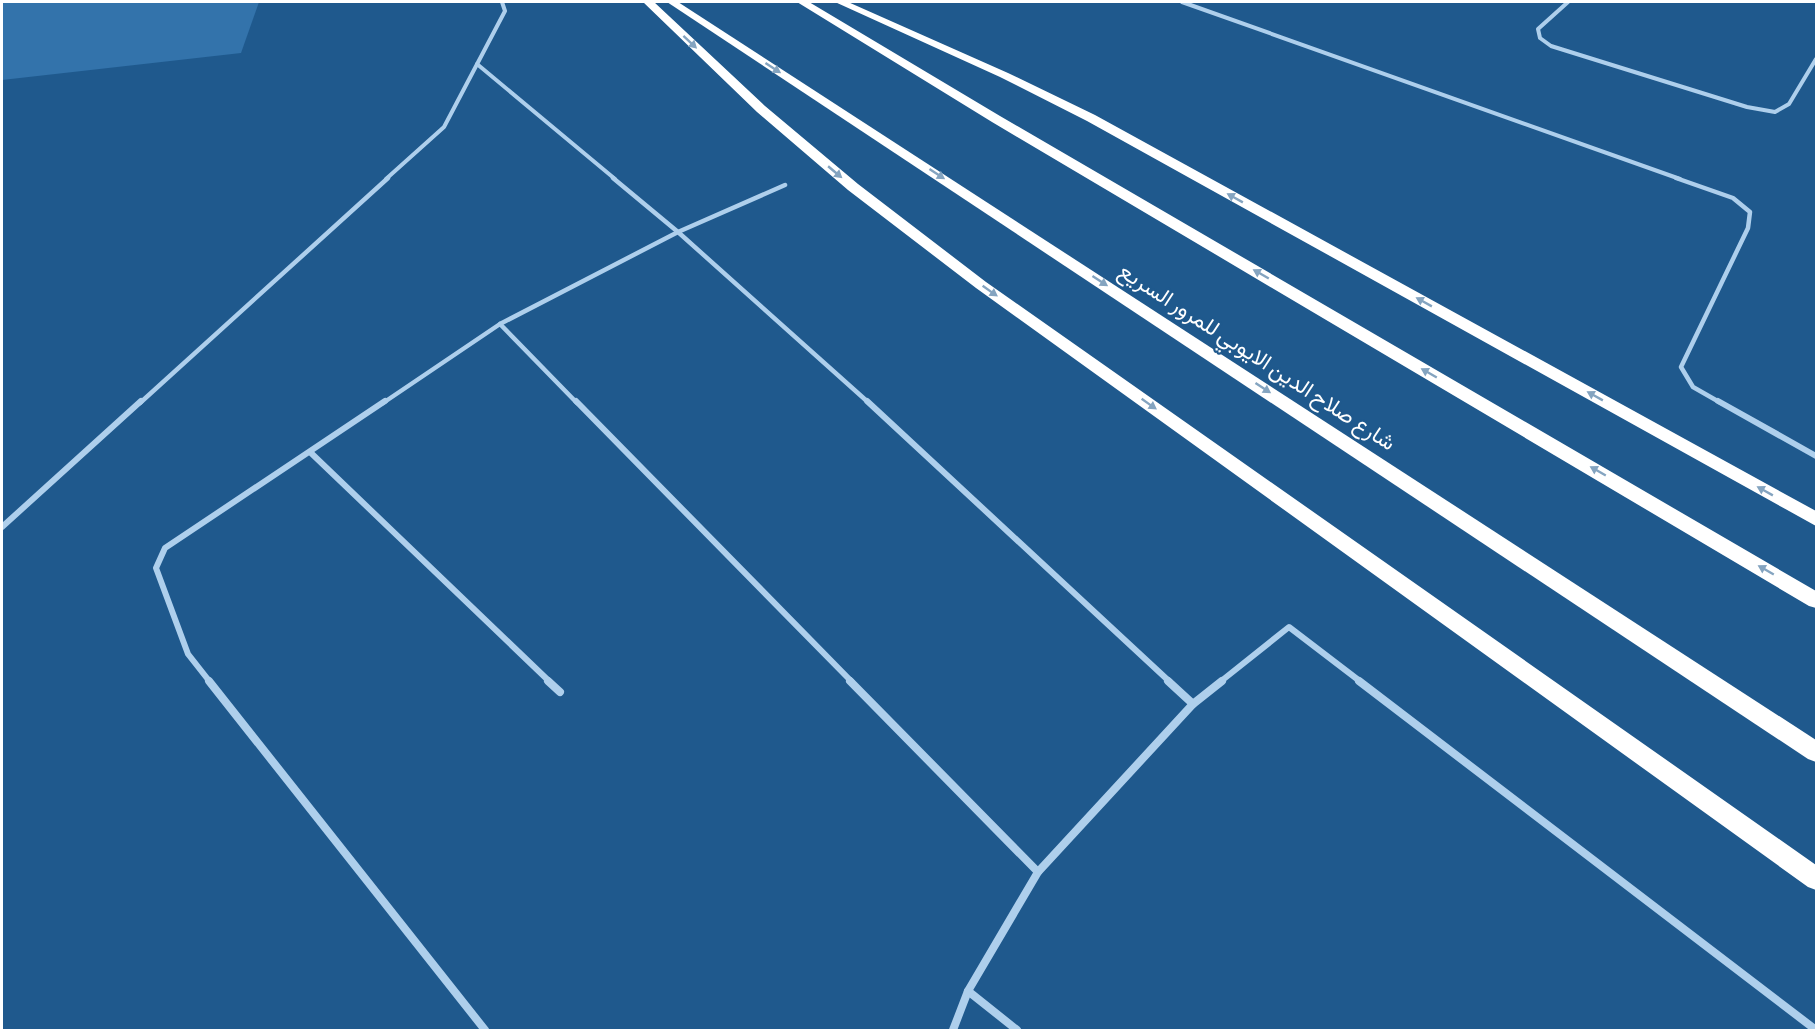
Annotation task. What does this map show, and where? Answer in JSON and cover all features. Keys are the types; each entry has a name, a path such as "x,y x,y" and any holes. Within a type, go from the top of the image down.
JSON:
{"highway":[{"path":"648,2 761,109 844,180 981,285 1816,879"},
{"name":"شارع صلاح الدين الايوبي للمرور السريع","path":"672,2 1816,752"},
{"path":"802,2 996,119 1816,600"},
{"path":"840,2 1004,75 1091,118 1816,519"}],"street":[{"path":"2,527 444,127 505,12 502,2"},
{"path":"1182,2 1733,198 1750,212 1748,228 1681,367 1693,387 1816,456"},
{"path":"1568,2 1538,29 1540,38 1551,46 1747,108 1775,112 1789,104 1816,59"},
{"path":"477,64 678,232 867,401 1193,704"},
{"path":"485,1030 188,654 156,568 165,548 500,324 678,232 785,185"},
{"path":"500,324 1038,872"},
{"path":"310,452 561,692"},
{"path":"953,1030 968,991 1038,872 1193,704 1289,627 1816,1030"},
{"path":"968,991 1017,1030"}],"shaded area":[{"path":"2,2 259,2 241,53 2,80"}]}
